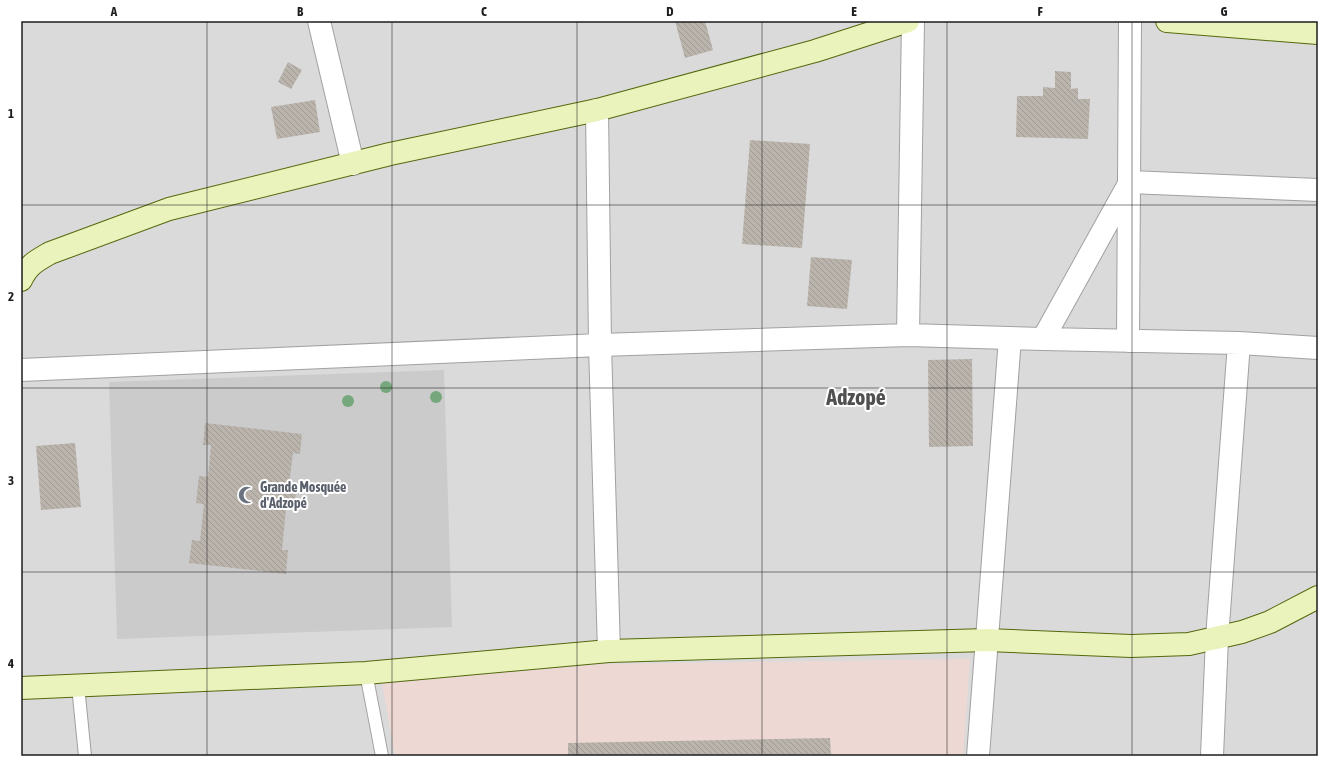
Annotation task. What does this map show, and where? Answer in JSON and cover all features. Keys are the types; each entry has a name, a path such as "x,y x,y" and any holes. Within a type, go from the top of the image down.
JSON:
{"street":[{"path":"319,21 353,164"},
{"path":"25,266 50,253 169,209 390,154 597,110 815,51 908,21"},
{"path":"908,335 913,21"},
{"path":"1128,341 1130,21"},
{"path":"1167,21 1318,33"},
{"path":"597,110 600,345 609,651"},
{"path":"1130,182 1318,190"},
{"path":"1043,339 1130,182"},
{"path":"21,370 600,345 908,335 1128,341 1239,342 1318,348"},
{"path":"978,756 1010,338"},
{"path":"1212,756 1217,638 1239,342"},
{"path":"21,688 366,673 609,651 987,640 1131,646 1189,644 1242,632 1270,622 1318,597"}],"lane":[{"path":"366,673 382,756"},
{"path":"78,686 85,756"}],"shaded area":[{"path":"21,21 1318,21 1318,756 21,756"},
{"path":"444,370 452,627 117,639 109,382"},
{"path":"970,659 963,756 395,756 382,683 598,664"}],"building":[{"path":"675,21 705,21 713,50 685,58"},
{"path":"288,62 302,70 291,89 278,82"},
{"path":"1055,71 1071,72 1071,89 1078,88 1078,99 1090,99 1088,139 1016,137 1017,96 1043,96 1043,87 1055,88"},
{"path":"315,100 320,132 277,139 271,107"},
{"path":"750,140 810,144 802,248 742,244"},
{"path":"811,257 852,260 847,309 807,306"},
{"path":"972,359 973,446 929,447 928,360"},
{"name":"Grande Mosquée d'Adzopé","path":"205,423 302,434 300,454 293,453 289,485 297,486 294,510 286,509 282,550 288,550 286,574 189,563 192,540 200,541 204,504 196,503 199,476 208,477 211,445 203,445"},
{"path":"75,443 81,507 41,510 36,446"},
{"path":"830,738 831,756 568,756 568,743"}],"place":[{"name":"Grande Mosquée d'Adzopé","path":"247,495"}],"district":[{"name":"Adzopé","path":"856,397"}]}
